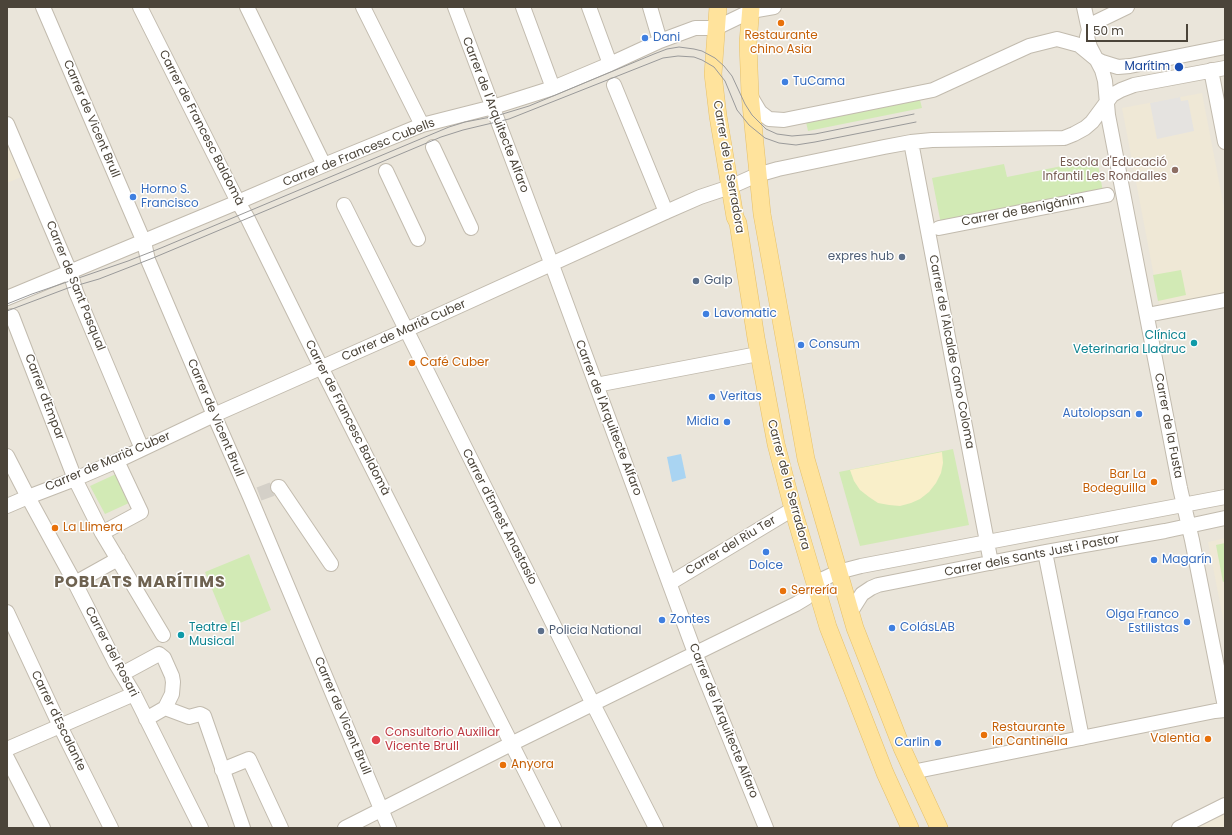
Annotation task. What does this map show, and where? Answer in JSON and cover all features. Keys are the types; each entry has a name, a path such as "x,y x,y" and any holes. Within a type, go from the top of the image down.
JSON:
{"main road":[{"name":"Carrer de la Serradora","path":"718,7 713,74 718,116 735,217 738,223 758,354 776,444 793,509 828,627 856,702 885,773 910,828"},
{"name":"Carrer de la Serradora","path":"751,9 748,43 750,94 763,223 806,459 858,636 912,772 939,828"}],"street":[{"name":"Carrer de Vicent Brull","path":"43,7 144,242 148,260 214,415 254,496 389,828"},
{"name":"Carrer de Francesc Baldomà","path":"140,7 554,828"},
{"path":"247,7 324,165"},
{"path":"363,7 422,125"},
{"name":"Carrer de l'Arquitecte Alfaro","path":"455,7 695,653 766,828"},
{"path":"523,7 553,88"},
{"path":"589,7 610,64"},
{"path":"650,7 660,41"},
{"path":"716,28 751,9 774,7"},
{"name":"Carrer de la Fusta","path":"1084,7 1089,30 1087,37 1090,47 1102,70 1105,81 1106,103 1180,488 1189,525 1225,706"},
{"path":"1089,30 1094,23 1127,7"},
{"name":"Carrer de Francesc Cubells","path":"7,298 422,125 493,107 553,88 660,41 695,28 716,28"},
{"path":"750,94 760,112 769,119 784,120 933,90 1029,46 1057,39 1079,45 1096,59 1118,67 1130,66 1225,47"},
{"path":"1218,69 1225,142"},
{"name":"Carrer de Marià Cuber","path":"7,506 117,461 214,415 552,265 700,197 730,187 758,175 778,169 911,142 932,140 1064,138 1085,128 1092,122 1112,95 1121,90 1134,85 1218,69"},
{"path":"614,85 666,212"},
{"name":"Carrer de Sant Pasqual","path":"7,124 70,272 76,292 142,449"},
{"name":"Carrer de l'Alcalde Cano Coloma","path":"911,142 991,563"},
{"path":"433,147 471,228"},
{"path":"386,171 418,239"},
{"name":"Carrer de Benigànim","path":"939,228 1107,195"},
{"name":"Carrer d'Ernest Anastasio","path":"344,205 656,828"},
{"path":"1147,315 1225,300"},
{"name":"Carrer d'Empar","path":"12,316 75,479 102,533 163,635"},
{"path":"596,385 758,354"},
{"name":"Carrer del Rosari","path":"7,456 134,694 201,828"},
{"path":"102,533 141,512 117,461"},
{"path":"278,487 331,564"},
{"name":"Carrer dels Sants Just i Pastor","path":"345,828 511,744 796,604 806,598 823,579 838,572 1225,497"},
{"name":"Carrer del Riu Ter","path":"670,583 793,509"},
{"name":"Carrer dels Sants Just i Pastor","path":"850,613 862,594 874,587 1045,552 1165,531 1225,518"},
{"path":"1045,552 1082,738"},
{"path":"75,583 118,559"},
{"name":"Carrer d'Escalante","path":"7,612 60,726 111,828"},
{"path":"122,674 159,654 164,658 170,670 173,682 172,694 165,708 146,719"},
{"path":"7,749 134,694"},
{"path":"165,708 189,717 200,714 204,716 243,828"},
{"path":"912,772 1225,710"},
{"path":"7,758 43,828"},
{"path":"222,770 249,759 281,828"},
{"path":"1179,828 1225,805"}],"shaded area":[{"path":"7,7 1225,7 1225,828 7,828"},
{"name":"Escola d'Educació Infantil Les Rondalles","path":"1202,93 1225,213 1225,296 1160,308 1122,108"},
{"path":"1180,97 1181,101 1188,100 1194,131 1157,139 1150,103"},
{"path":"7,144 21,177 7,183"},
{"path":"1225,538 1225,628 1208,542"},
{"path":"1225,812 1225,828 1192,828"}],"green space":[{"path":"920,100 922,108 808,131 806,122"},
{"path":"1097,159 1103,192 941,224 932,178 1004,164 1007,177"},
{"path":"1181,270 1186,295 1158,301 1153,275"},
{"path":"953,449 969,525 860,546 839,472"},
{"path":"116,474 129,503 105,514 90,486"},
{"path":"1225,543 1225,581 1223,582 1216,545"},
{"path":"249,554 271,610 228,628 205,572"}],"sand":[{"path":"942,452 943,463 941,473 929,492 920,499 900,506 878,503 869,497 860,490 854,481 850,470"}],"water":[{"path":"681,454 686,478 672,482 667,457"}],"tunnel":[{"path":"259,494 278,487"}],"tram line":[{"path":"7,304 161,248 449,127 465,122 496,116 529,106 667,49 679,47 694,49 702,51 715,58 732,76 745,104 752,115 766,129 777,134 792,136 815,134 914,114"},
{"path":"7,311 68,288 99,279 153,258 441,137 509,119 663,58 678,56 694,57 714,67 725,81 737,110 749,125 765,138 779,143 796,145 916,122"}],"place":[{"name":"Restaurante chino Asia","path":"781,23"},
{"name":"Dani","path":"645,38"},
{"name":"Marítim","path":"1179,67"},
{"name":"TuCama","path":"785,82"},
{"name":"Escola d'Educació Infantil Les Rondalles","path":"1175,170"},
{"name":"Horno S. Francisco","path":"133,197"},
{"name":"expres hub","path":"902,257"},
{"name":"Galp","path":"696,281"},
{"name":"Lavomatic","path":"706,314"},
{"name":"Clínica Veterinaria Lladruc","path":"1194,343"},
{"name":"Consum","path":"801,345"},
{"name":"Café Cuber","path":"412,363"},
{"name":"Veritas","path":"712,397"},
{"name":"Autolopsan","path":"1139,414"},
{"name":"Midia","path":"727,422"},
{"name":"Bar La Bodeguilla","path":"1154,482"},
{"name":"La Llimera","path":"55,528"},
{"name":"Dolce","path":"766,552"},
{"name":"Magarín","path":"1154,560"},
{"name":"Serrería","path":"783,591"},
{"name":"Zontes","path":"662,620"},
{"name":"Olga Franco Estilistas","path":"1187,622"},
{"name":"ColásLAB","path":"892,628"},
{"name":"Policia National","path":"541,631"},
{"name":"Teatre El Musical","path":"181,635"},
{"name":"Restaurante la Cantinella","path":"984,735"},
{"name":"Valentia","path":"1208,739"},
{"name":"Consultorio Auxiliar Vicente Brull","path":"376,740"},
{"name":"Carlin","path":"938,743"},
{"name":"Anyora","path":"503,765"}],"district":[{"name":"POBLATS MARÍTIMS","path":"140,583"}]}
